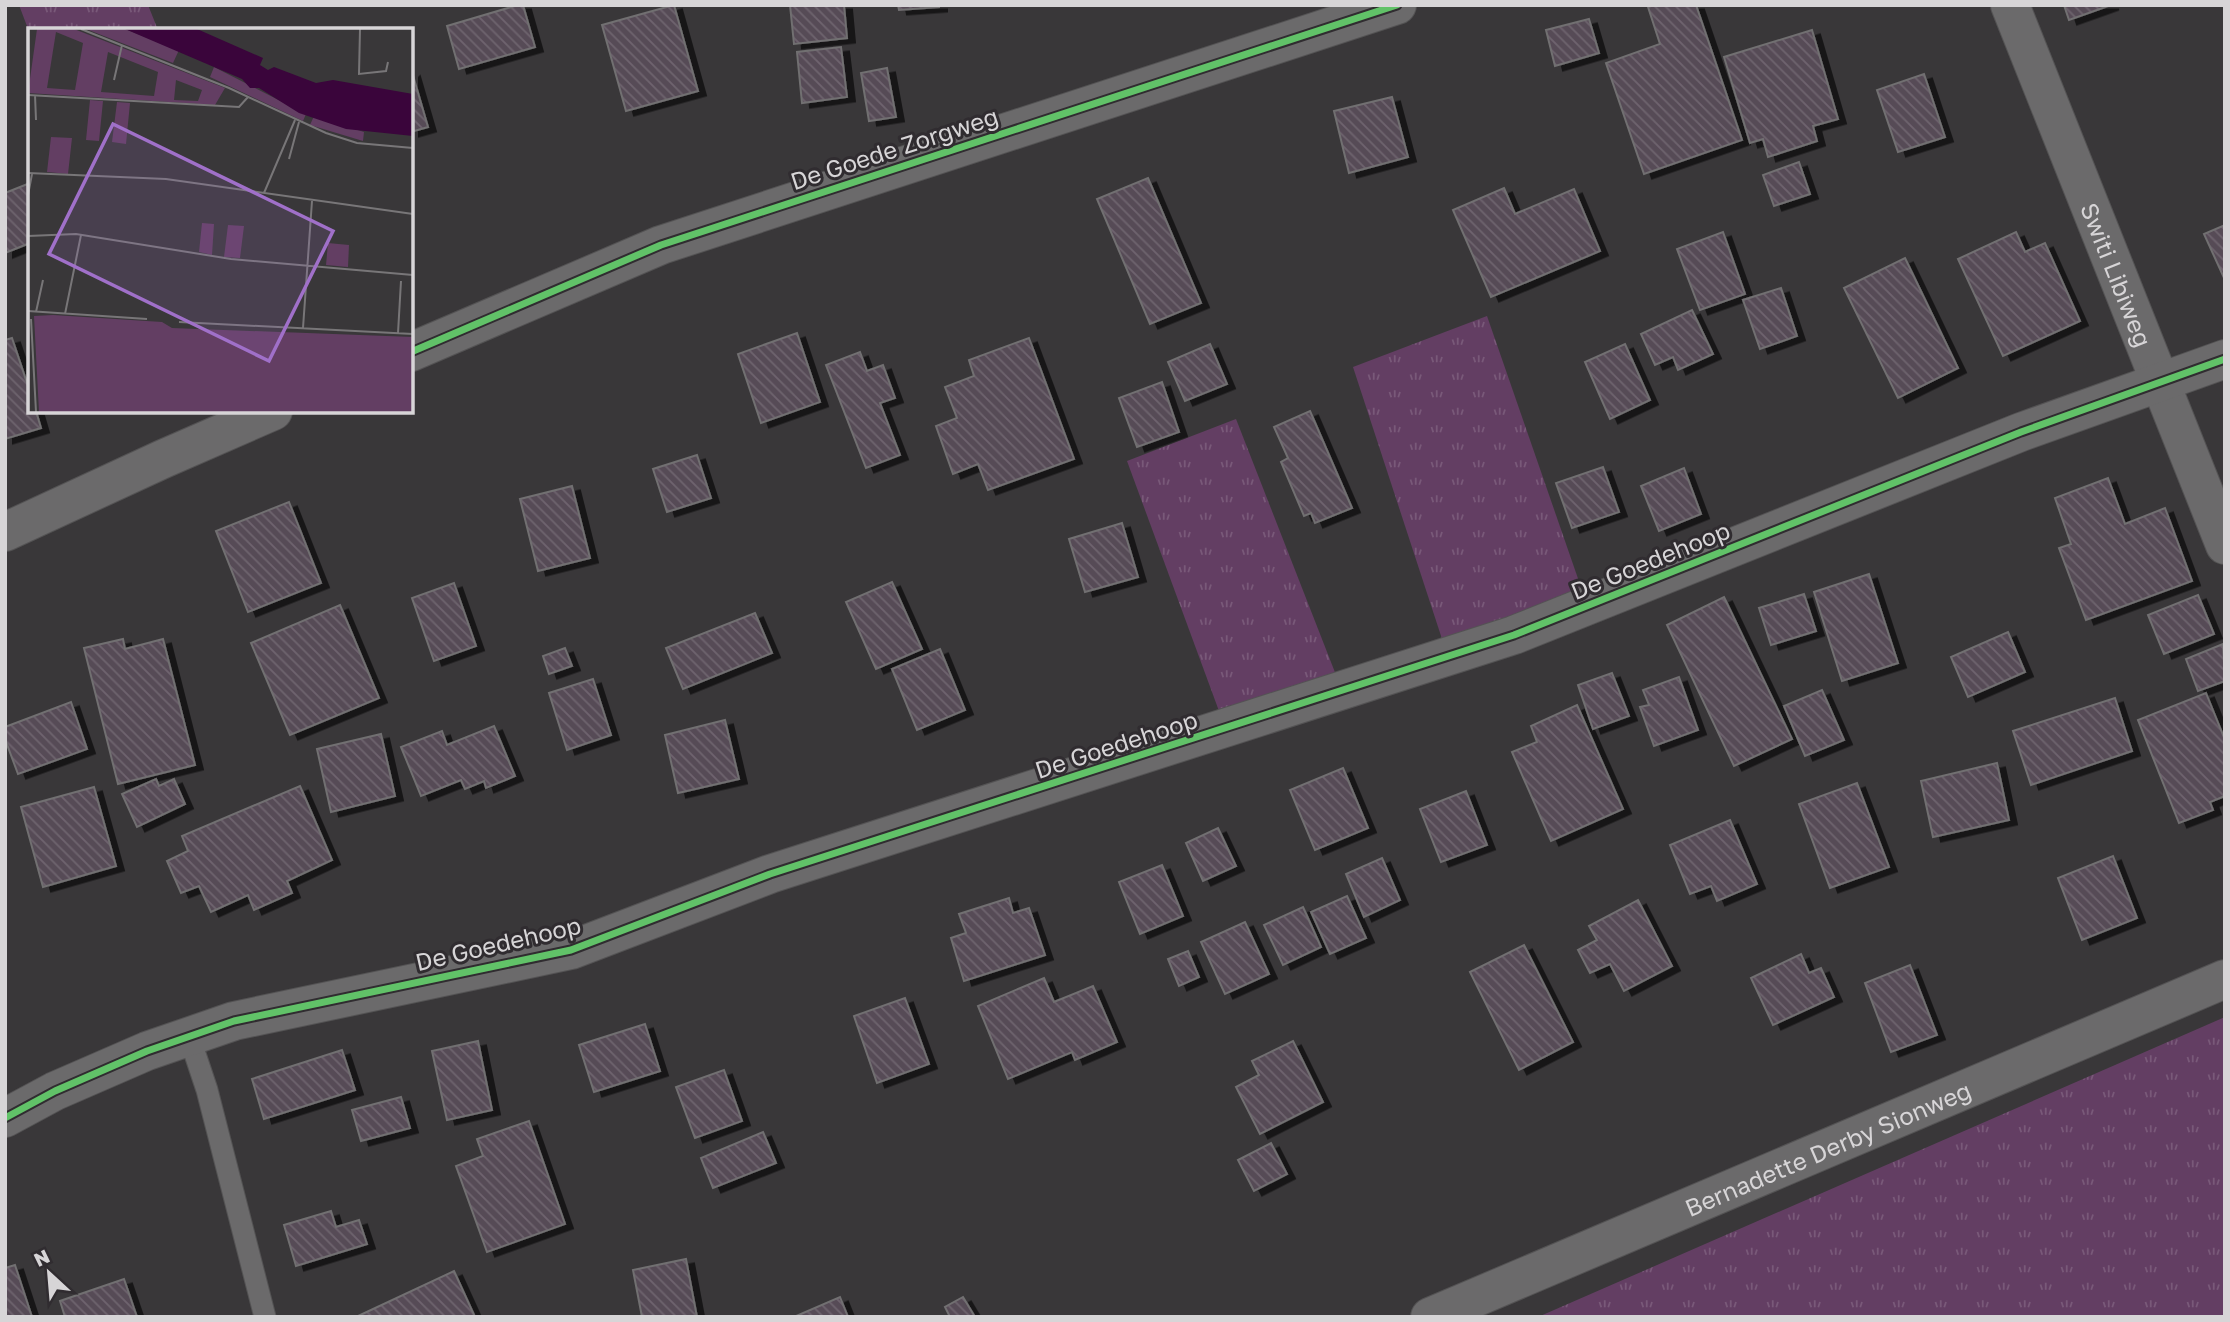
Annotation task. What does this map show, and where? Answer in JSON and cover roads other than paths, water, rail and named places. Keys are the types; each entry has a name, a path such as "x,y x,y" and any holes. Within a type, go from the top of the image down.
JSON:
{"street":[{"name":"De Goede Zorgweg","path":"413,351 660,245 1397,5"},
{"name":"Switi Libiweg","path":"2010,5 2225,545"},
{"name":"De Goedehoop","path":"5,1118 55,1091 148,1051 234,1021 571,950 770,874 1514,635 2021,432 2225,359"},
{"path":"5,532 268,413"},
{"name":"Bernadette Derby Sionweg","path":"1430,1317 2225,979"}],"lane":[{"path":"189,1037 207,1090 265,1317"}]}
